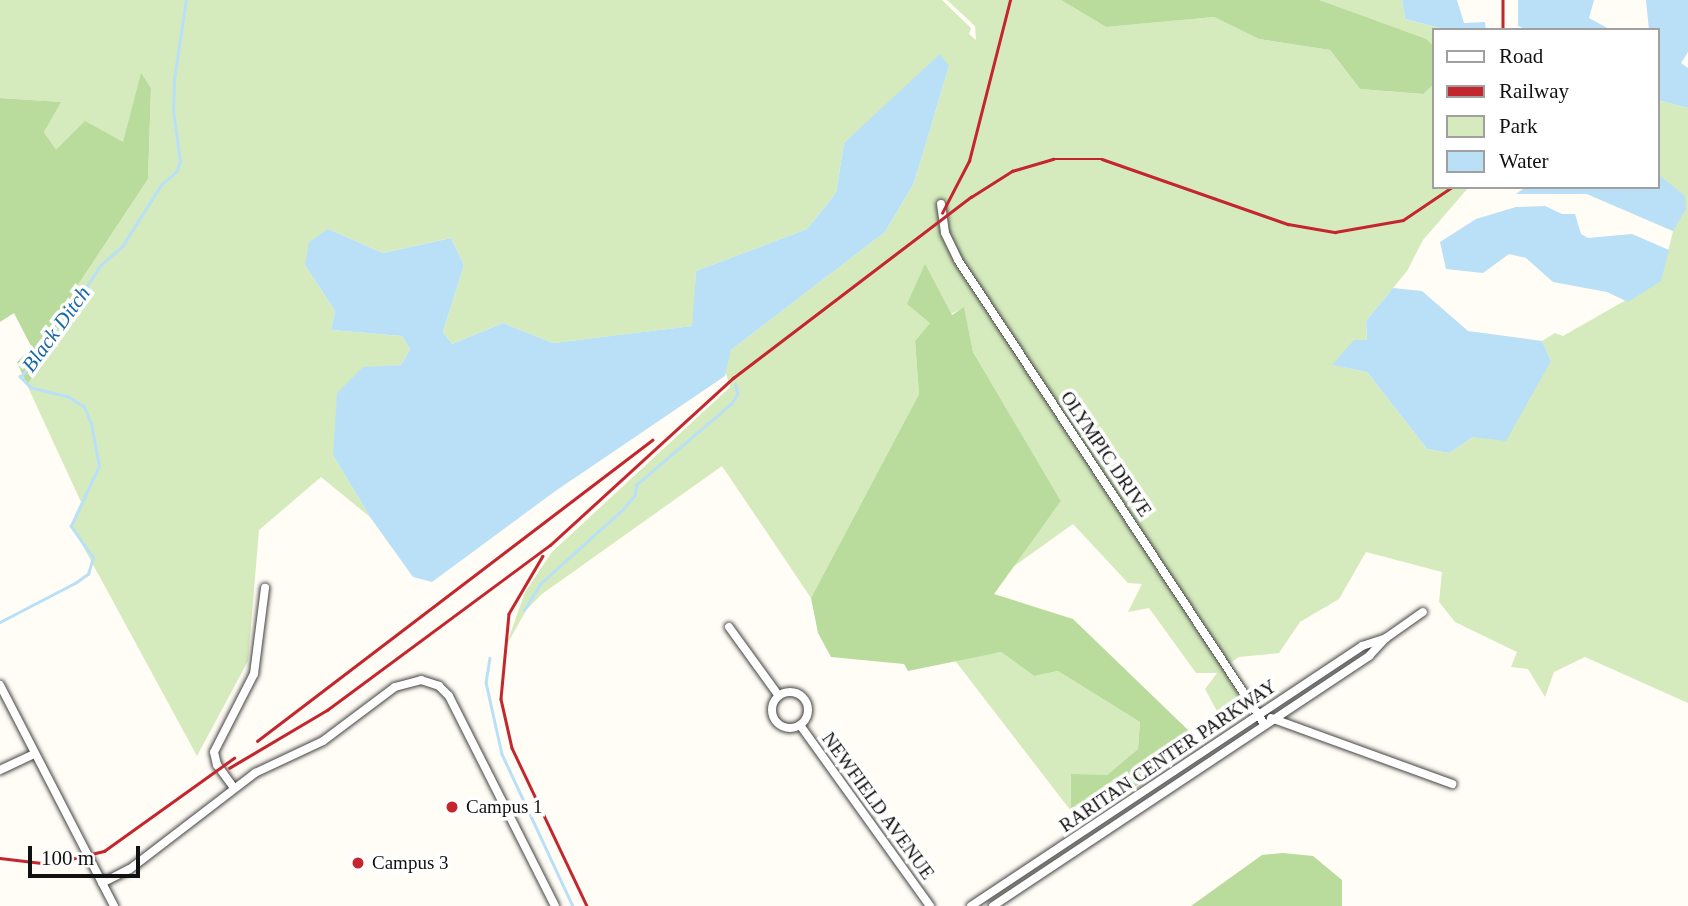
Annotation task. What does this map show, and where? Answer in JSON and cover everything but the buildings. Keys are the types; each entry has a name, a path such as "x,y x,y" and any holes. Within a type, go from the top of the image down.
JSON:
{"street":[{"name":"OLYMPIC DRIVE","path":"941,204 945,233 958,260 1265,725"},
{"path":"234,788 217,765 214,752 254,674 265,588"},
{"name":"RARITAN CENTER PARKWAY","path":"993,906 1369,656 1386,638 1423,612"},
{"name":"NEWFIELD AVENUE","path":"729,627 779,696"},
{"name":"RARITAN CENTER PARKWAY","path":"971,906 1362,646 1386,638"},
{"path":"102,883 130,869 234,788 285,756 327,738 399,685 421,680 442,688 475,743 555,906"},
{"path":"0,685 114,906"},
{"name":"NEWFIELD AVENUE","path":"792,693 805,701 807,713 800,725 787,727 775,720 772,709 779,696 792,693"},
{"path":"1259,715 1452,784"},
{"name":"NEWFIELD AVENUE","path":"800,725 930,906"},
{"path":"0,770 35,754"}],"green space":[{"path":"0,0 942,0 971,28 969,34 976,40 975,26 947,0 1061,0 1106,27 1214,17 1259,39 1330,50 1360,89 1422,94 1432,86 1432,189 1467,189 1423,240 1407,271 1366,321 1367,340 1333,365 1367,372 1427,449 1449,453 1473,437 1551,361 1542,341 1555,333 1563,336 1661,280 1673,231 1587,194 1516,194 1523,189 1660,189 1660,101 1688,108 1688,703 1585,657 1554,672 1545,697 1528,669 1511,667 1517,652 1455,622 1439,602 1442,572 1366,552 1339,599 1300,622 1279,653 1239,657 1230,663 1255,703 1219,715 1205,689 1217,673 1196,673 1149,608 1128,612 1142,584 1128,583 1073,524 1013,567 1061,501 973,352 964,308 930,323 915,341 919,394 811,598 722,466 542,594 527,609 506,646 525,592 552,552 730,387 724,367 731,350 885,232 914,183 949,66 844,143 836,193 807,229 696,271 693,326 553,343 503,323 452,344 443,332 464,265 451,238 383,253 328,229 305,265 335,311 331,330 402,336 410,349 401,365 363,368 333,455 370,517 321,477 259,530 248,661 197,756 71,524 81,502 27,385 70,327 72,294 148,179 151,88 141,74 124,142 56,151 44,132 60,102 0,98"},
{"path":"1061,0 1319,0 1426,39 1432,44 1432,86 1423,94 1360,89 1330,50 1259,39 1214,17 1106,27"},
{"path":"1319,0 1402,0 1405,19 1440,28 1432,28 1432,45"},
{"path":"141,73 151,88 148,179 72,294 70,326 27,385 17,362 32,348 14,313 0,322 0,98 61,102 44,132 56,150 85,121 123,142"},
{"path":"925,264 952,315 964,307 973,352 1061,501 994,594 1073,619 1188,730 1178,759 1090,815 1071,811 1071,774 1107,775 1138,749 1140,722 1058,671 1034,676 1001,652 908,671 904,664 831,657 818,633 811,598 919,394 915,341 930,323 907,304"},
{"path":"1001,652 1034,676 1058,671 1140,722 1138,749 1107,775 1071,775 1071,811 953,658"},
{"path":"1283,853 1313,856 1342,880 1342,906 1191,906 1262,855"}],"water":[{"path":"1402,0 1457,0 1464,23 1485,22 1486,28 1440,28 1405,19"},
{"path":"1518,0 1594,0 1589,18 1607,28 1523,28 1518,26"},
{"path":"1646,0 1688,0 1688,52 1681,63 1688,68 1688,108 1660,101 1660,28 1649,28"},
{"path":"940,54 949,66 914,183 885,232 731,350 725,376 554,492 432,582 413,577 370,517 333,455 337,393 363,367 401,365 410,349 402,336 331,330 335,311 305,265 309,242 328,229 383,253 451,238 464,265 443,332 452,344 503,323 553,343 692,326 696,271 807,229 836,193 844,143"},
{"path":"1660,176 1685,196 1686,209 1673,231 1587,194 1516,194 1523,189 1660,189"},
{"path":"1545,206 1562,214 1575,214 1581,234 1588,238 1632,234 1669,250 1661,281 1628,302 1607,292 1553,282 1526,258 1509,254 1483,273 1446,269 1440,242 1476,219 1516,207"},
{"path":"1393,288 1422,291 1468,331 1542,341 1551,361 1506,441 1473,437 1449,453 1427,449 1367,372 1332,365 1354,340 1367,340 1366,321"}],"waterway":[{"name":"Black Ditch","path":"0,622 75,583 88,574 93,558 71,526 99,466 91,424 84,407 68,397 31,388 20,377 48,346 100,266 123,245 161,185 176,172 180,162 173,110 174,79 186,0"},
{"path":"524,610 541,583 622,510 635,495 636,485 731,404 737,394 735,384"},
{"path":"490,658 486,682 502,754 573,906"}],"railway":[{"path":"942,213 969,161 1010,0"},
{"path":"1503,0 1503,28"},
{"path":"229,768 327,710 550,545 733,378 971,197 1012,171 1053,159 1102,159 1288,224 1335,232 1403,220 1449,189"},
{"path":"257,741 652,440"},
{"path":"543,556 509,614 501,699 512,748 587,906"},
{"path":"0,858 50,864 104,851 234,758"}],"place":[{"name":"Campus 1","path":"452,807"},
{"name":"Campus 3","path":"358,863"}]}
